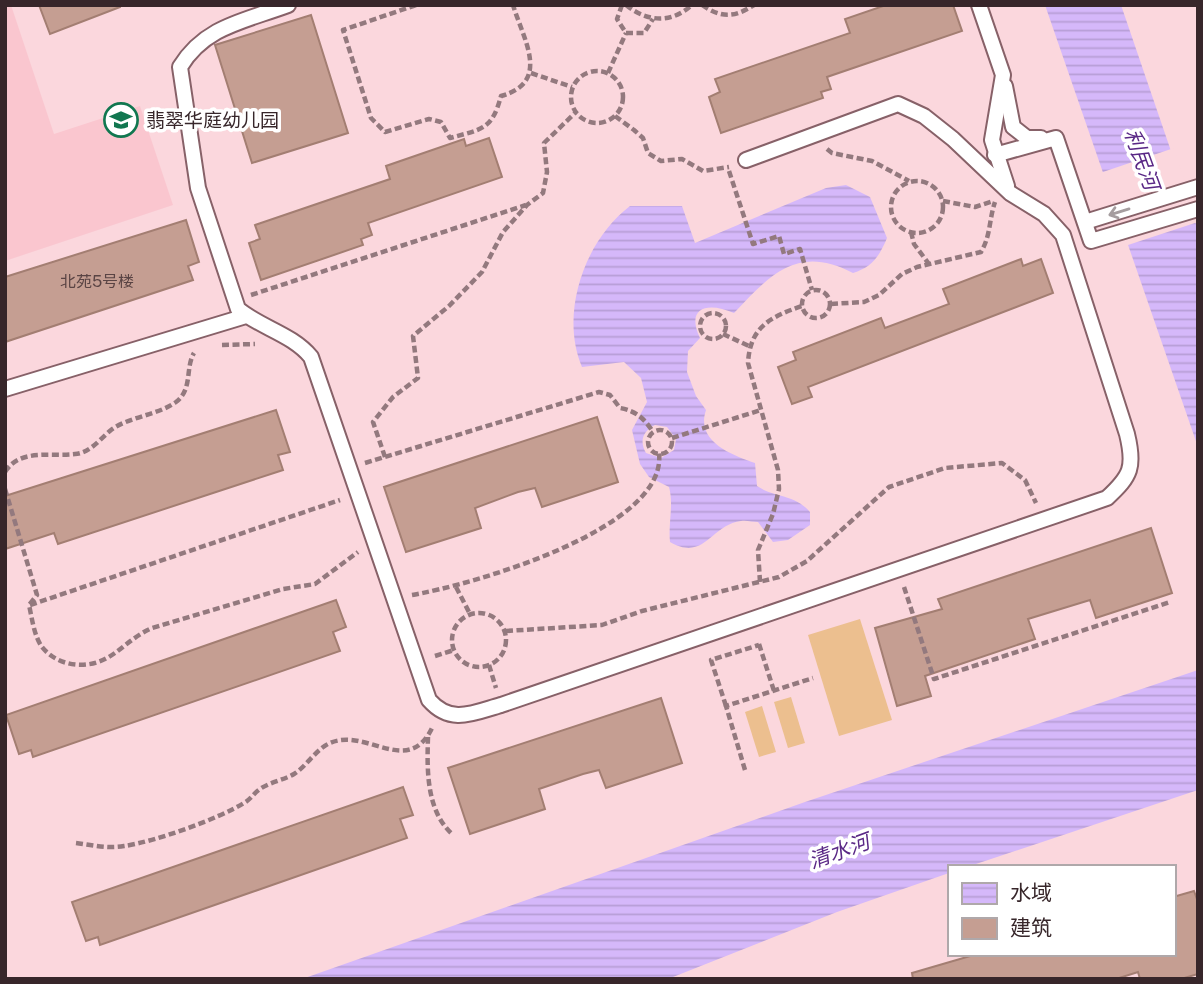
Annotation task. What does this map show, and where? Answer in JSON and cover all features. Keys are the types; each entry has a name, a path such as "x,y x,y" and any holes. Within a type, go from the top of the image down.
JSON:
{"lane":[{"path":"288,5 207,36 192,47 180,67 198,188 238,309 254,323 299,343 311,357 429,700 439,712 461,716 501,705 1107,498 1123,483 1133,461 1063,235 1044,214 1010,193 953,139 924,116 898,104 746,160"},
{"path":"979,5 1003,75 1013,127 1027,138 1056,138"},
{"path":"1003,75 992,140 1010,193"},
{"path":"995,155 1056,138"},
{"path":"1056,138 1091,241 1198,209"},
{"path":"1086,222 1198,187"},
{"path":"5,389 246,316"}],"path":[{"path":"416,5 343,30 371,118 385,132 429,119 441,122 450,138 480,130 493,121 501,96 526,84 531,73 513,5"},
{"path":"626,33 617,19 624,5 638,15 653,19 670,18 692,5"},
{"path":"702,5 716,15 729,16 754,5"},
{"path":"626,33 643,33 653,19"},
{"path":"607,73 626,33"},
{"path":"599,70 620,84 623,101 615,116 607,121 590,122 576,112 570,96 572,87 583,74 599,70"},
{"path":"531,73 572,87"},
{"path":"385,457 373,422 393,397 418,378 414,335 449,306 482,272 503,232 527,205 543,193 547,172 544,143 576,112"},
{"path":"615,116 635,130 643,138 648,153 661,161 682,159 704,171 728,167 746,160"},
{"path":"811,136 832,153 872,161 894,170 910,181 927,182 940,193 943,210 936,225 920,233 911,232 896,224 890,207 896,190 910,181"},
{"path":"728,167 753,244 779,236 784,254 800,249 813,290"},
{"path":"943,201 975,207 1010,193"},
{"path":"831,304 864,302 880,295 902,274 981,251 989,234 995,201"},
{"path":"235,300 527,205"},
{"path":"911,232 914,244 929,265"},
{"path":"813,290 824,292 831,304 824,316 815,318 806,315 802,306 803,297 813,290"},
{"path":"760,582 758,550 779,489 778,470 748,363 749,346 761,326 802,306"},
{"path":"723,334 725,323 720,316 713,313 703,319 700,327 704,335 711,339 723,334 749,346"},
{"path":"213,346 253,343 264,348"},
{"path":"5,472 11,463 35,455 77,454 121,425 177,401 188,385 192,354 203,350"},
{"path":"349,468 599,392 610,395 620,408 637,414 653,432"},
{"path":"672,438 761,410"},
{"path":"394,598 456,587 595,534 633,508 654,485 661,466 659,453 650,447 649,439 653,432 664,430 672,438"},
{"path":"659,453 670,449 672,438"},
{"path":"506,631 602,625 642,611 779,577 807,561 890,487 945,468 1002,463 1025,480 1044,520"},
{"path":"5,489 37,595 29,605"},
{"path":"29,605 342,500 340,491"},
{"path":"29,605 41,646 55,659 77,666 106,659 132,636 152,628 283,589 315,584 359,552 355,539"},
{"path":"898,569 934,679 1170,603"},
{"path":"456,587 470,614"},
{"path":"479,612 495,617 506,631 505,650 493,664 484,667 466,664 458,658 452,641 457,624 470,614 479,612"},
{"path":"751,620 774,691"},
{"path":"745,770 711,660 759,645"},
{"path":"726,706 813,678"},
{"path":"439,712 428,736 427,769 433,802 442,824 451,833"},
{"path":"76,843 125,846 227,813 248,801 261,788 296,773 326,744 337,740 352,738 394,753 415,747 428,736"}],"shaded area":[{"name":"翡翠华庭幼儿园","path":"5,5 11,5 54,134 140,106 173,205 5,261"},
{"path":"860,619 892,720 839,736 808,635"},
{"path":"791,697 805,743 788,748 774,702"},
{"path":"762,706 776,752 759,757 745,712"}],"water":[{"name":"利民河","path":"1045,5 1121,5 1198,230 1198,447"},
{"path":"846,185 870,197 887,238 878,256 865,268 853,273 833,265 800,263 773,276 734,313 716,308 702,309 695,319 700,338 688,351 687,372 696,396 706,410 704,421 711,439 727,451 755,463 757,486 804,506 810,512 810,525 788,540 773,542 758,522 741,521 730,524 692,548 670,542 669,487 649,477 640,464 632,430 647,402 641,378 624,362 582,367 576,346 573,324 575,301 589,258 614,220 630,206 682,206 695,243 826,188","holes":["655,425 667,427 676,439 674,450 661,458 646,453 643,437 648,430"]},
{"name":"清水河","path":"1198,670 1198,790 973,865 948,865 948,873 837,912 668,979 302,979 805,802"}],"pier":[{"path":"1174,148 1198,222 1125,246 1100,173"}],"building":[{"path":"39,5 120,5 120,7 50,34"},
{"path":"886,5 953,5 962,31 827,77 831,89 821,92 823,98 721,133 709,97 720,92 715,79 850,33 845,19"},
{"path":"311,15 348,133 252,163 215,45"},
{"path":"489,138 502,177 368,223 372,235 361,239 363,245 261,280 249,243 260,239 255,225 390,179 386,166 464,139 466,146"},
{"path":"186,220 199,262 188,266 193,280 5,342 5,277"},
{"path":"1021,259 1023,266 1041,259 1053,293 808,387 812,397 792,404 778,367 796,360 793,352 881,318 885,328 949,304 943,289"},
{"path":"276,410 290,452 278,455 283,470 58,544 54,533 5,549 5,496"},
{"path":"597,417 618,482 542,507 535,488 518,492 475,508 481,528 406,552 384,487"},
{"path":"1151,528 1172,593 1096,618 1090,600 1028,619 1035,639 925,676 931,696 897,706 875,628 942,609 938,599"},
{"path":"336,600 346,627 333,632 340,651 33,757 31,750 19,754 6,715"},
{"path":"661,698 682,763 606,788 599,770 583,774 539,789 545,809 470,834 448,768"},
{"path":"403,787 413,815 400,819 407,838 100,945 98,937 86,941 72,902"},
{"path":"1194,891 1198,902 1198,974 1181,979 1140,979 1138,972 1116,979 913,979 912,973 970,956 1175,956 1175,896"}],"place":[{"name":"翡翠华庭幼儿园","path":"121,120"}]}
